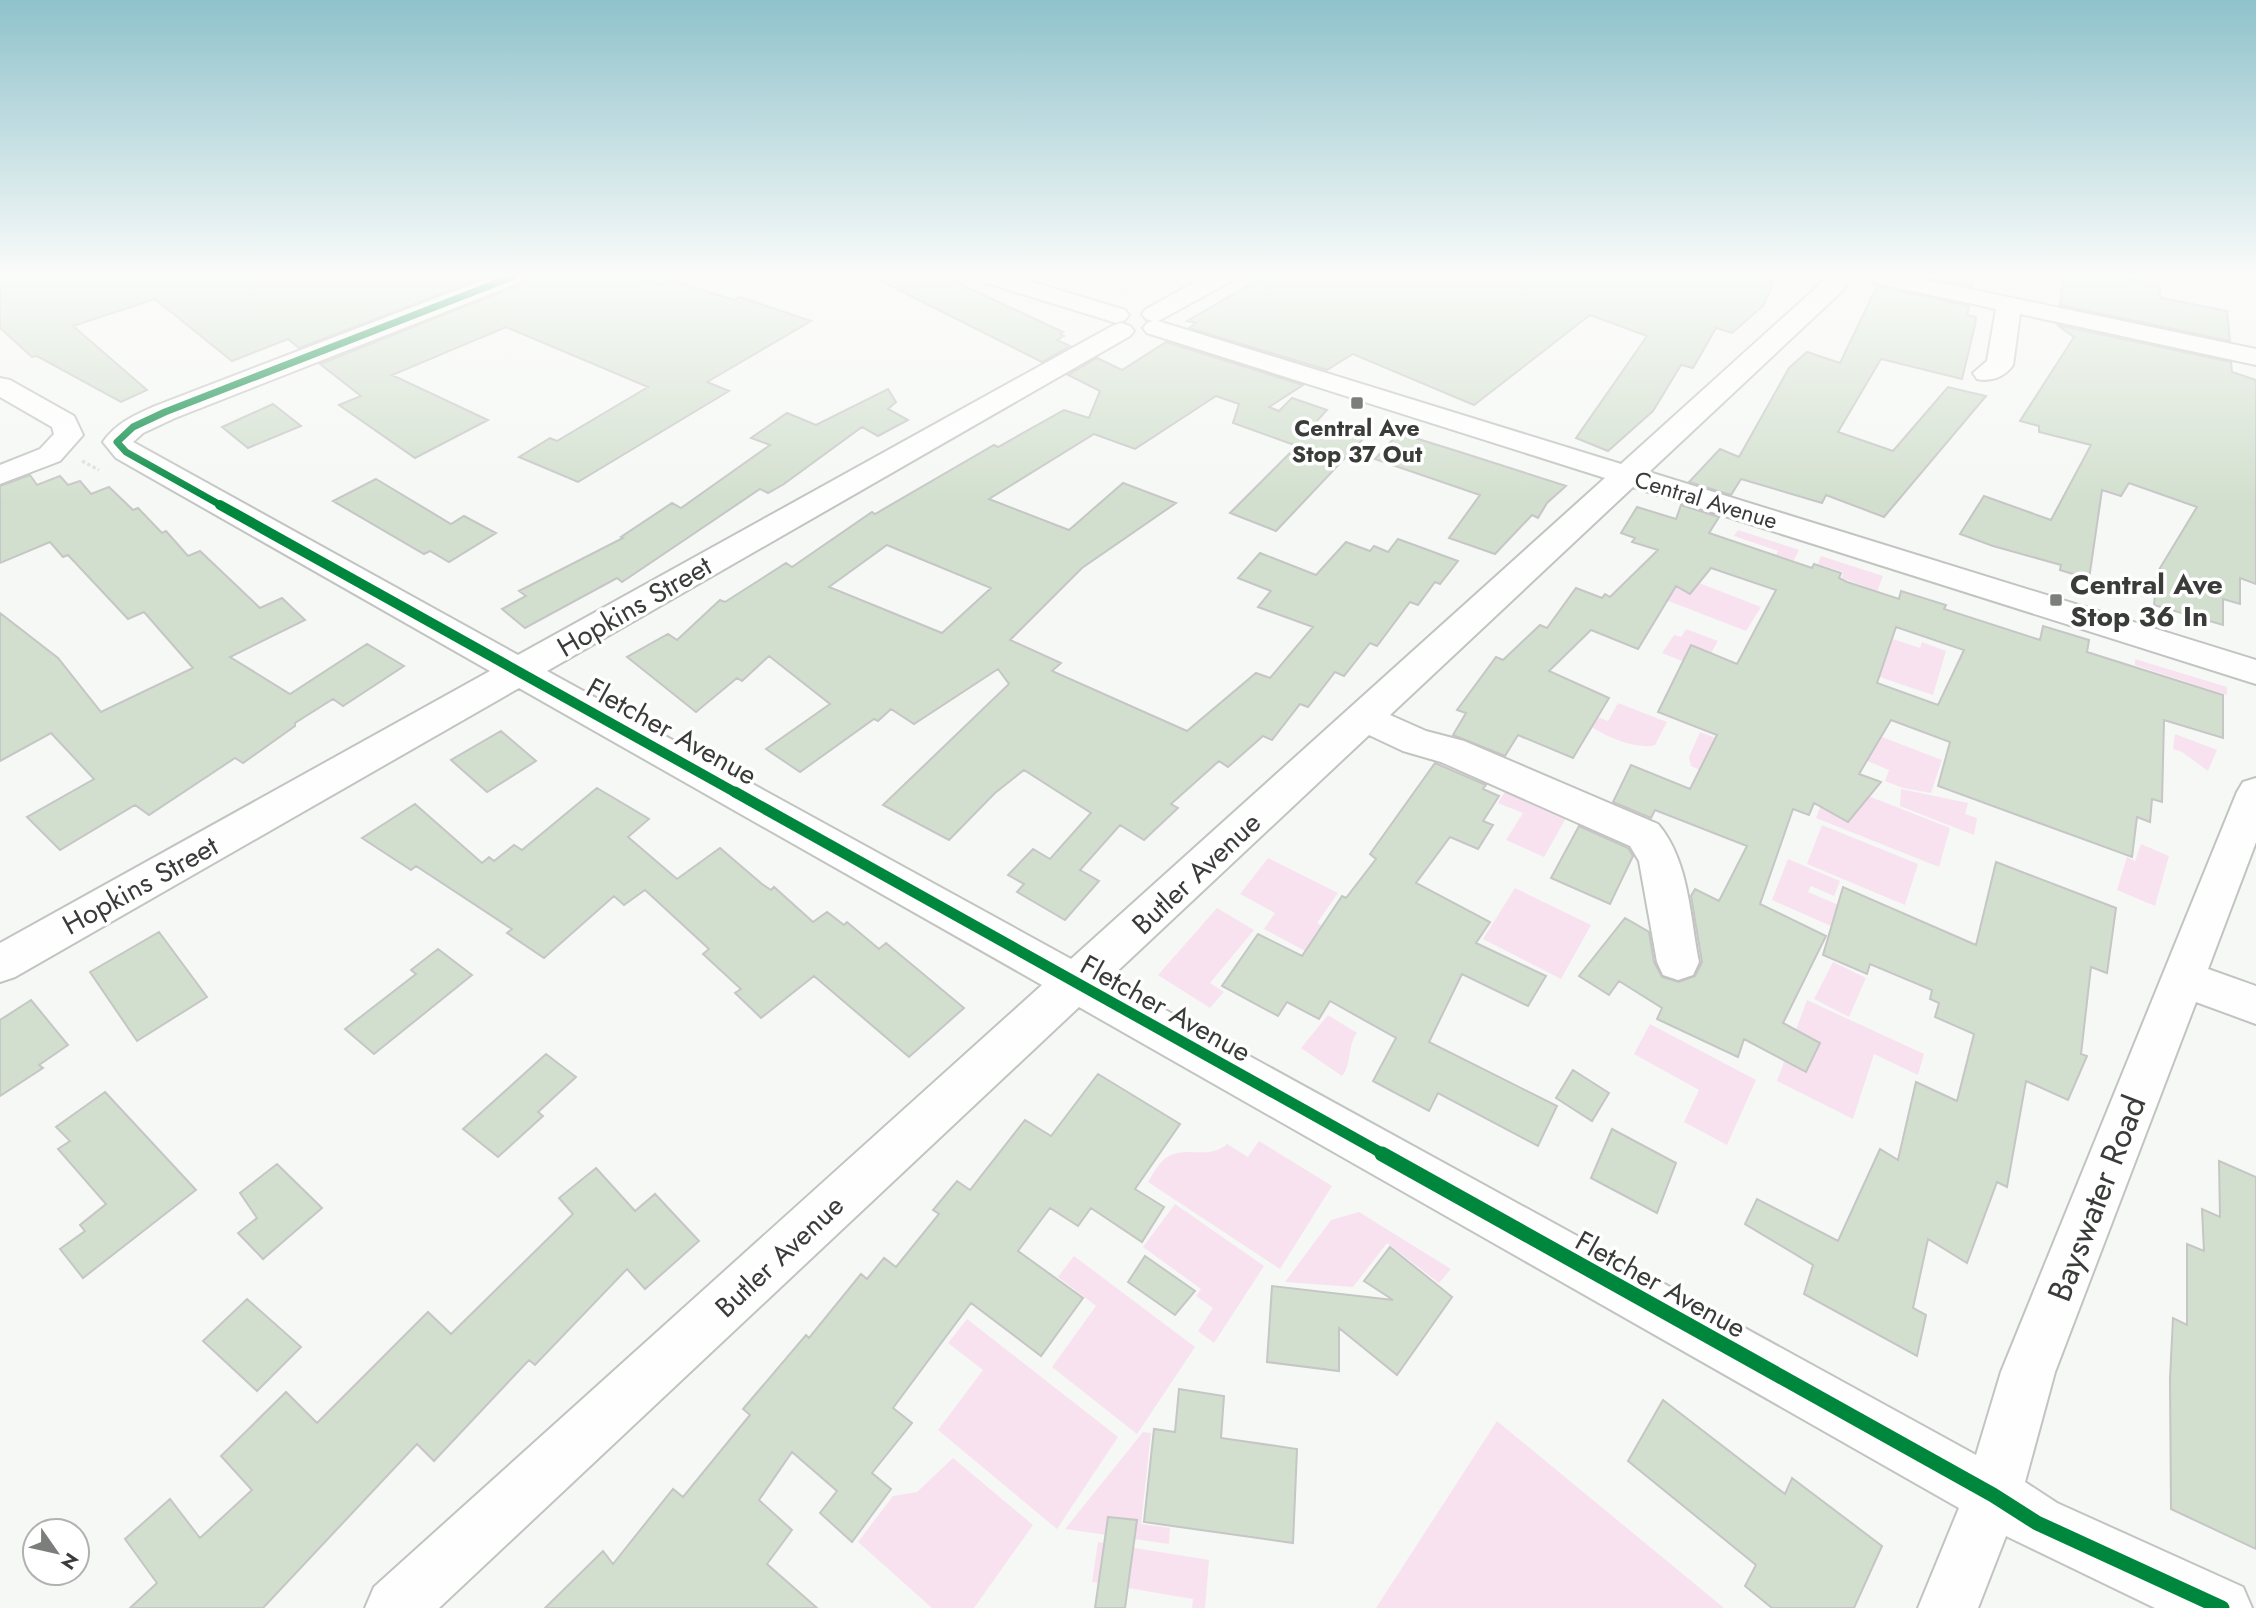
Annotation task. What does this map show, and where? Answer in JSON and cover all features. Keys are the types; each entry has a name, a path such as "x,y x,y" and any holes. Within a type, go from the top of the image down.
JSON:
{"street":[{"name":"Fletcher Avenue","path":"321,352 133,427 117,442 126,452 2037,1522 2222,1608"},
{"name":"Hopkins Street","path":"0,964 519,671 1069,352"},
{"name":"Central Avenue","path":"1250,352 1626,475 2256,672"},
{"name":"Butler Avenue","path":"395,1608 1761,352"},
{"path":"1986,373 2000,365 2002,352"},
{"path":"2233,352 2256,357"},
{"path":"0,386 64,422 69,435 50,456 0,475"},
{"path":"1364,718 1416,742 1451,751 1644,835 1654,847 1659,860 1678,962"},
{"name":"Bayswater Road","path":"1948,1608 1993,1495 2028,1372 2256,792"},
{"path":"2182,978 2256,1005"}],"shaded area":[{"path":"1738,530 1799,550 1784,579 1767,573 1778,551 1734,536"},
{"path":"1821,556 1883,576 1875,597 1864,594 1866,587 1842,578 1843,572 1818,564"},
{"path":"1699,583 1761,607 1746,631 1666,600 1676,585 1693,591"},
{"path":"1686,629 1718,641 1702,669 1662,653 1674,635 1681,637"},
{"path":"1893,639 1920,648 1922,642 1946,651 1933,695 1856,669 1863,651 1886,659"},
{"path":"2135,659 2227,687 2227,695 2135,665"},
{"path":"1618,703 1667,722 1655,745 1639,746 1618,740 1585,721 1598,717 1608,721"},
{"path":"1848,724 1942,760 1931,793 1903,788 1885,781 1889,770 1836,748"},
{"path":"1700,732 1735,745 1720,779 1691,766 1689,757"},
{"path":"2175,734 2217,750 2208,771 2182,752 2173,749"},
{"path":"1830,781 1950,828 1939,867 1816,818"},
{"path":"1508,787 1569,813 1544,857 1506,840 1523,813 1498,803"},
{"path":"1901,789 1968,803 1965,814 1977,818 1974,835 1900,806"},
{"path":"1822,825 1918,864 1905,905 1807,864"},
{"path":"2141,844 2169,856 2155,906 2117,890 2127,857 2135,861"},
{"path":"1268,858 1338,893 1317,923 1423,978 1406,1005 1264,929 1275,913 1240,894"},
{"path":"1788,859 1840,881 1834,896 1811,886 1808,892 1926,942 1920,965 1772,900"},
{"path":"1515,888 1591,925 1561,979 1483,939"},
{"path":"1217,908 1254,930 1210,983 1224,992 1210,1008 1158,975"},
{"path":"1833,962 1866,978 1849,1017 1814,999"},
{"path":"1807,1000 1924,1054 1918,1075 1874,1054 1853,1119 1777,1081"},
{"path":"1328,1015 1357,1033 1342,1076 1301,1048"},
{"path":"1650,1024 1756,1080 1727,1145 1684,1122 1699,1090 1634,1054"},
{"path":"1259,1141 1332,1186 1280,1269 1148,1182 1163,1161 1176,1153 1213,1151 1227,1144 1248,1157"},
{"path":"1175,1204 1264,1266 1214,1343 1198,1331 1213,1308 1196,1296 1201,1289 1143,1247"},
{"path":"1359,1212 1451,1269 1439,1283 1387,1243 1353,1287 1285,1282 1331,1220"},
{"path":"1074,1256 1195,1347 1137,1434 1052,1367 1096,1306 1058,1277"},
{"path":"967,1319 1118,1437 1057,1529 938,1430 983,1370 948,1343"},
{"path":"1497,1421 1724,1608 1376,1608"},
{"path":"1143,1432 1151,1433 1141,1524 1170,1528 1169,1544 1065,1529"},
{"path":"953,1458 1033,1525 974,1608 932,1608 858,1542 893,1496 917,1492"},
{"path":"1098,1542 1209,1560 1205,1608 1192,1608 1193,1599 1092,1582"}],"building":[{"path":"27,352 103,352 147,390 121,402 37,356 32,357"},
{"path":"221,352 255,352 232,361"},
{"path":"350,352 447,352 392,375 488,420 415,458 339,405 361,396 320,364"},
{"path":"565,352 758,352 707,382 729,391 578,482 519,457 550,438 557,441 648,387"},
{"path":"1022,352 1059,352 1042,362"},
{"path":"1150,352 1198,352 1303,385 1269,407 1279,411 1292,398 1327,410 1315,423 1363,439 1276,531 1230,513 1297,446 1233,423 1239,404 1216,396 1135,449 1094,434 989,499 1069,530 1123,483 1176,503 1082,568 1010,640 1061,663 1052,671 1187,731 1256,673 1270,678 1313,627 1258,607 1271,591 1238,578 1260,553 1316,575 1346,542 1370,551 1374,546 1388,552 1398,539 1458,561 1440,584 1435,582 1418,605 1410,602 1377,646 1370,643 1344,676 1335,672 1308,707 1300,704 1272,740 1263,736 1228,767 1219,761 1171,804 1178,808 1144,840 1120,825 1080,870 1099,881 1065,920 1017,892 1024,884 1008,875 1033,849 1050,859 1091,813 1024,770 995,793 949,840 883,805 1009,684 998,669 914,724 891,709 878,721 874,719 800,772 766,749 830,704 769,656 742,681 737,678 696,712 627,657 668,634 677,640 720,600 725,602 786,563 792,567 872,512 875,514 994,445 998,447 1064,410 1089,418 1100,391 1068,375 1097,358 1122,370","holes":["887,545 991,588 942,633 829,587"]},
{"path":"1268,352 1542,352 1474,405 1353,354 1327,370"},
{"path":"1636,352 1702,352 1693,368 1681,365 1653,411 1608,451 1576,438"},
{"path":"1807,352 1840,363 1845,352 1968,352 1962,379 1881,359 1838,432 1893,451 1948,387 1986,396 1884,517 1826,495 1822,503 1741,479 1731,495 1689,482 1720,449 1739,457 1789,368"},
{"path":"2064,352 2184,352 2231,362 2232,372 2256,380 2256,584 2240,578 2240,604 2223,599 2223,625 2154,605 2157,573 2197,507 2129,483 2121,496 2102,490 2089,579 2060,570 2061,565 1960,534 1984,496 2051,520 2091,445 2039,432 2039,426 2020,421"},
{"path":"888,389 896,402 888,409 908,420 878,436 862,427 784,484 768,493 760,489 622,582 617,578 525,628 502,609 526,596 519,591 623,538 621,537 672,503 681,508 770,445 751,438 787,413 816,425"},
{"path":"273,404 301,426 248,448 222,427"},
{"path":"1399,433 1566,486 1547,503 1538,518 1532,515 1495,554 1449,538 1480,495 1375,459"},
{"path":"30,475 37,485 60,476 68,485 80,481 91,494 109,487 133,510 138,508 162,533 166,531 188,556 200,551 260,608 282,598 305,620 230,657 290,694 367,644 404,666 343,706 333,699 295,723 295,726 243,763 235,758 149,815 135,805 60,850 27,817 94,779 51,733 0,761 0,613 58,658 101,712 193,668 144,612 128,619 68,555 63,557 50,542 0,563 0,486"},
{"path":"376,479 451,524 464,516 496,533 449,562 430,551 424,554 333,501"},
{"path":"1681,505 1719,517 1709,533 1812,568 1814,564 1841,573 1839,578 1847,582 1899,599 1901,591 1946,605 1944,609 2040,640 2043,626 2089,640 2087,652 2223,695 2223,738 2164,720 2162,802 2152,799 2150,822 2137,817 2132,857 1938,786 1950,742 1891,720 1859,774 1881,782 1848,822 1814,803 1809,815 1793,809 1760,904 1826,936 1783,1023 1820,1043 1806,1072 1744,1039 1738,1057 1657,1019 1662,1008 1619,981 1609,995 1579,976 1625,918 1649,932 1654,962 1662,977 1679,982 1695,976 1702,962 1691,896 1695,889 1719,901 1747,846 1655,810 1651,818 1613,802 1631,765 1690,789 1717,735 1658,712 1691,645 1737,664 1776,590 1711,568 1690,594 1676,586 1638,649 1591,630 1549,671 1609,698 1573,758 1518,735 1505,756 1453,735 1466,713 1457,710 1496,657 1503,660 1540,625 1547,628 1576,588 1602,598 1605,594 1610,597 1658,550 1632,542 1635,538 1621,533 1637,507 1676,519","holes":["1896,627 1964,650 1938,705 1877,683"]},
{"path":"501,731 536,761 487,792 451,760"},
{"path":"1435,763 1486,785 1483,789 1499,796 1483,821 1493,825 1478,849 1450,837 1416,883 1490,922 1476,943 1546,976 1528,1006 1462,974 1429,1042 1557,1106 1538,1146 1438,1093 1429,1111 1373,1081 1396,1038 1330,1001 1319,1019 1287,1002 1278,1016 1222,986 1258,934 1302,956 1342,896 1346,898 1376,859 1370,854"},
{"path":"597,788 649,819 628,837 677,879 720,848 762,884 771,890 774,887 813,922 827,912 844,925 847,922 879,949 886,943 964,1008 909,1057 814,976 761,1018 735,993 741,989 703,954 709,949 645,890 624,905 614,896 544,958 507,933 512,929 416,866 411,870 362,838 415,804 482,863 489,857 494,861 514,845 522,850"},
{"path":"1579,826 1628,848 1633,856 1610,904 1551,878"},
{"path":"1996,862 2116,908 2107,973 2091,967 2081,1054 2087,1056 2068,1100 2026,1081 2007,1187 1997,1182 1967,1263 1928,1239 1913,1308 1926,1315 1917,1356 1804,1294 1813,1265 1745,1224 1757,1199 1838,1241 1880,1149 1898,1160 1916,1082 1957,1101 1974,1034 1935,1017 1939,1003 1930,999 1932,990 1870,964 1867,974 1823,955 1843,887 1976,945"},
{"path":"159,932 207,997 137,1041 90,972"},
{"path":"438,949 472,975 374,1054 345,1029 416,974 411,970"},
{"path":"31,1000 68,1045 39,1065 43,1068 0,1096 0,1020"},
{"path":"546,1054 576,1077 538,1112 543,1116 498,1157 463,1129"},
{"path":"1573,1070 1609,1093 1592,1121 1556,1098"},
{"path":"1098,1074 1180,1124 1135,1189 1164,1207 1142,1242 1091,1208 1078,1226 1050,1208 1018,1251 1083,1298 1041,1356 971,1303 893,1408 912,1423 872,1473 891,1489 852,1542 820,1513 837,1491 792,1452 759,1500 792,1530 767,1564 817,1608 545,1608 603,1551 613,1564 673,1489 683,1497 750,1415 743,1409 806,1335 809,1338 861,1274 867,1279 884,1258 896,1267 939,1214 933,1210 957,1181 970,1190 1025,1120 1051,1136"},
{"path":"105,1092 196,1190 83,1278 60,1249 85,1231 80,1225 106,1204 58,1149 70,1141 56,1127"},
{"path":"1612,1129 1676,1163 1657,1213 1591,1178"},
{"path":"2219,1161 2256,1177 2256,1549 2171,1509 2170,1379 2173,1318 2187,1325 2187,1244 2204,1251 2202,1209 2220,1217"},
{"path":"277,1164 322,1208 263,1259 238,1233 257,1218 240,1193"},
{"path":"596,1168 635,1211 655,1194 699,1241 645,1289 627,1269 535,1365 529,1360 434,1461 417,1444 263,1608 130,1608 157,1583 125,1539 170,1499 200,1538 252,1490 221,1456 286,1392 317,1423 428,1312 451,1334 573,1214 559,1198"},
{"path":"1390,1247 1452,1297 1397,1375 1339,1328 1339,1371 1267,1362 1272,1286 1393,1300 1364,1281"},
{"path":"1145,1256 1195,1291 1175,1315 1128,1282"},
{"path":"247,1299 301,1347 257,1391 203,1341"},
{"path":"1179,1389 1224,1396 1221,1438 1297,1449 1293,1543 1144,1522 1154,1429 1175,1432"},
{"path":"1663,1400 1785,1494 1792,1478 1882,1546 1854,1608 1772,1608 1745,1586 1756,1565 1628,1461"},
{"path":"1108,1517 1137,1520 1125,1608 1095,1608"}],"cycle path":[{"path":"319,352 165,412 133,427 117,442 126,452 1993,1495 2037,1523 2222,1608"}],"place":[{"name":"Central Ave Stop 37 Out","path":"1357,403"},
{"name":"Central Ave Stop 36 In","path":"2056,600"}]}
